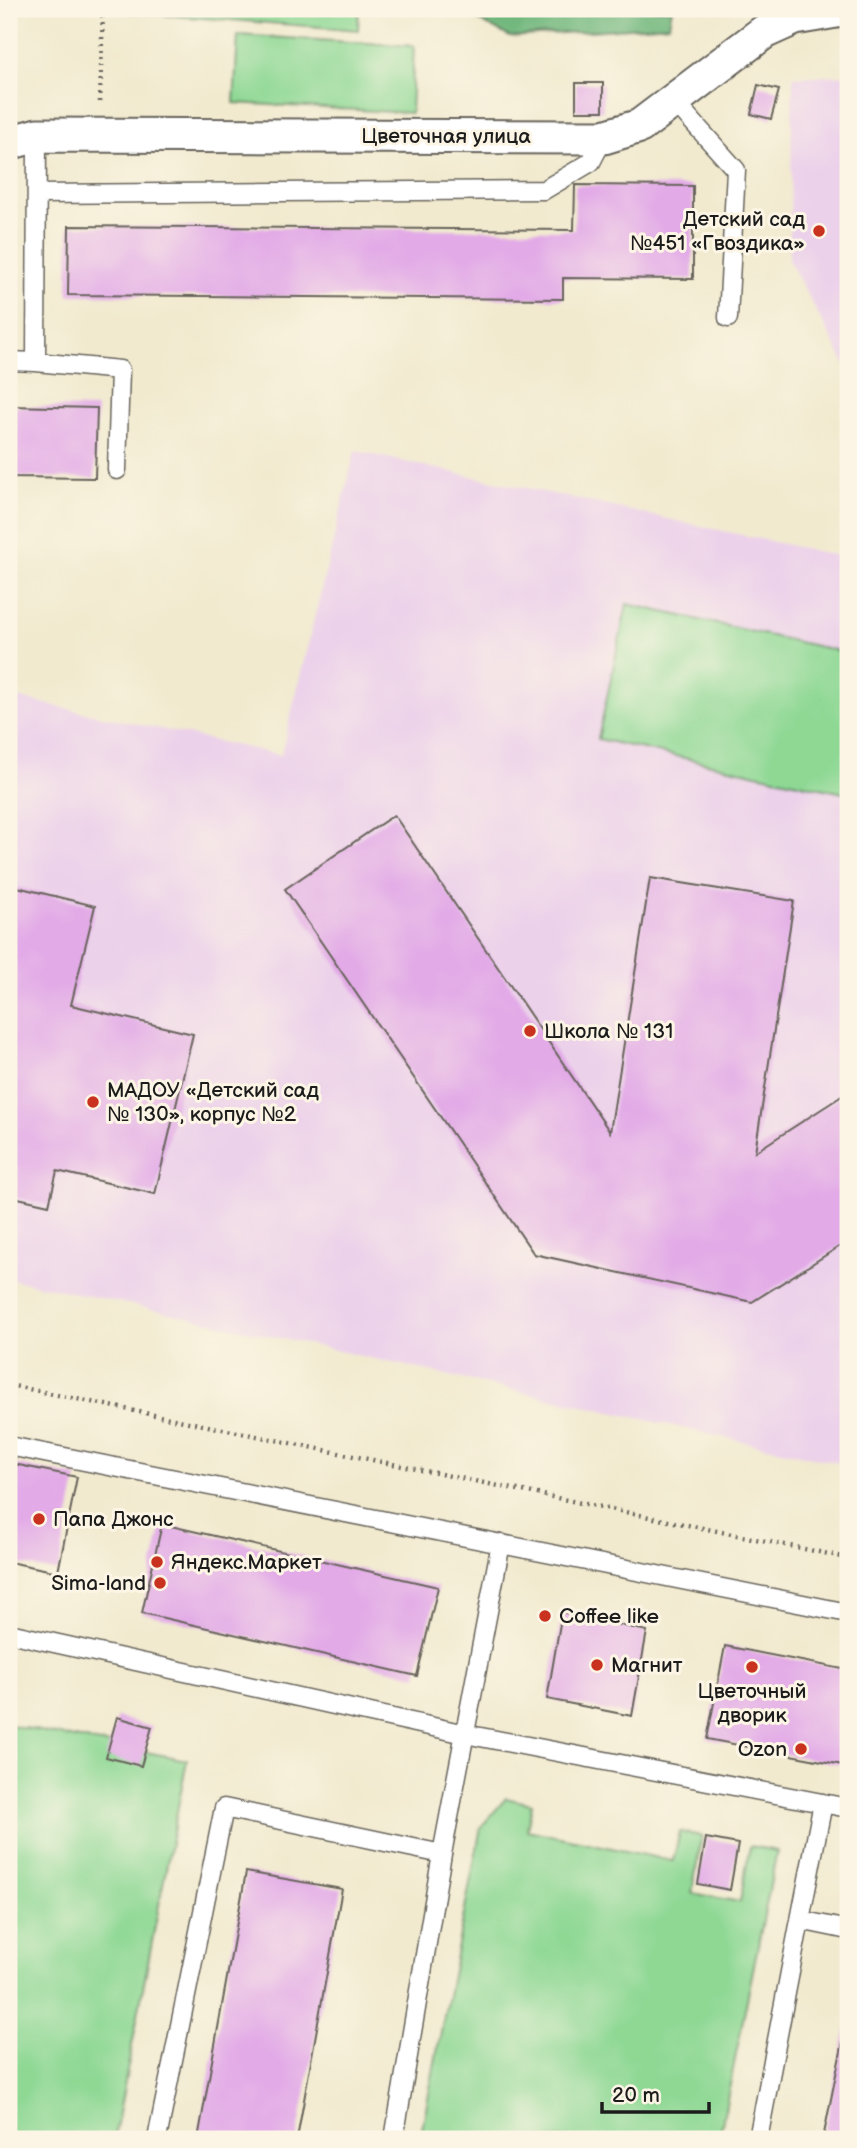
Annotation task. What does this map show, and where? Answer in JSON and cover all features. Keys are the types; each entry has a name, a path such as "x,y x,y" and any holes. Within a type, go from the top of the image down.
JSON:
{"street":[{"name":"Цветочная улица","path":"23,139 99,135 604,137 640,126 765,32 795,18 848,9"}],"lane":[{"path":"674,100 736,170 728,318"},
{"path":"37,194 544,190 591,162 604,137"},
{"path":"23,139 37,194 36,362"},
{"path":"9,361 120,370 117,470"},
{"path":"9,1446 848,1613"},
{"path":"394,2139 442,1854 501,1543"},
{"path":"9,1633 465,1734 848,1808"},
{"path":"758,2139 823,1802"},
{"path":"157,2139 224,1808 442,1854"},
{"path":"800,1920 848,1930"}],"path":[{"path":"99,135 103,9"},
{"path":"9,1385 848,1558"}],"shaded area":[{"name":"Детский сад №451 «Гвоздика»","path":"848,75 848,369 789,261 793,77"},
{"name":"Школа № 131","path":"355,451 848,558 848,1465 9,1279 9,696 281,755"}],"green space":[{"path":"112,9 359,9 358,30"},
{"path":"458,9 672,9 669,25 510,37"},
{"path":"238,35 414,46 411,113 234,103"},
{"path":"627,604 848,653 848,794 598,739"},
{"path":"9,1725 187,1760 114,2139 9,2139"},
{"path":"506,1798 532,1804 527,1830 673,1861 680,1832 702,1836 692,1893 740,1902 750,1846 777,1851 719,2139 420,2139 481,1827"}],"building":[{"path":"576,83 603,83 603,111 576,111"},
{"path":"758,85 779,90 771,119 751,114"},
{"path":"575,185 693,186 693,279 563,278 563,299 68,295 69,226 574,230"},
{"path":"848,228 848,287 846,287"},
{"path":"9,406 97,408 95,478 9,477"},
{"path":"394,815 610,1132 650,878 794,901 755,1152 848,1092 848,1241 752,1302 534,1254 285,889"},
{"name":"МАДОУ «Детский сад № 130», корпус №2","path":"9,885 95,906 71,1005 193,1034 155,1194 57,1171 49,1205 9,1196"},
{"name":"Папа Джонс","path":"9,1463 77,1477 58,1572 9,1562"},
{"path":"162,1524 438,1587 417,1676 142,1613"},
{"name":"Магнит","path":"562,1612 647,1631 632,1716 547,1699"},
{"path":"725,1646 848,1670 848,1766 707,1739"},
{"path":"117,1717 152,1727 141,1766 106,1757"},
{"path":"706,1838 738,1844 730,1890 698,1884"},
{"path":"246,1872 342,1889 297,2139 198,2139"},
{"path":"847,2023 848,2139 823,2139 834,2084"}],"place":[{"name":"Детский сад №451 «Гвоздика»","path":"819,231"},
{"name":"Школа № 131","path":"530,1031"},
{"name":"МАДОУ «Детский сад № 130», корпус №2","path":"93,1102"},
{"name":"Папа Джонс","path":"39,1519"},
{"name":"Яндекс.Маркет","path":"157,1562"},
{"name":"Sima-land","path":"160,1583"},
{"name":"Coffee like","path":"545,1616"},
{"name":"Магнит","path":"597,1665"},
{"name":"Цветочный дворик","path":"752,1667"},
{"name":"Ozon","path":"801,1749"}]}
